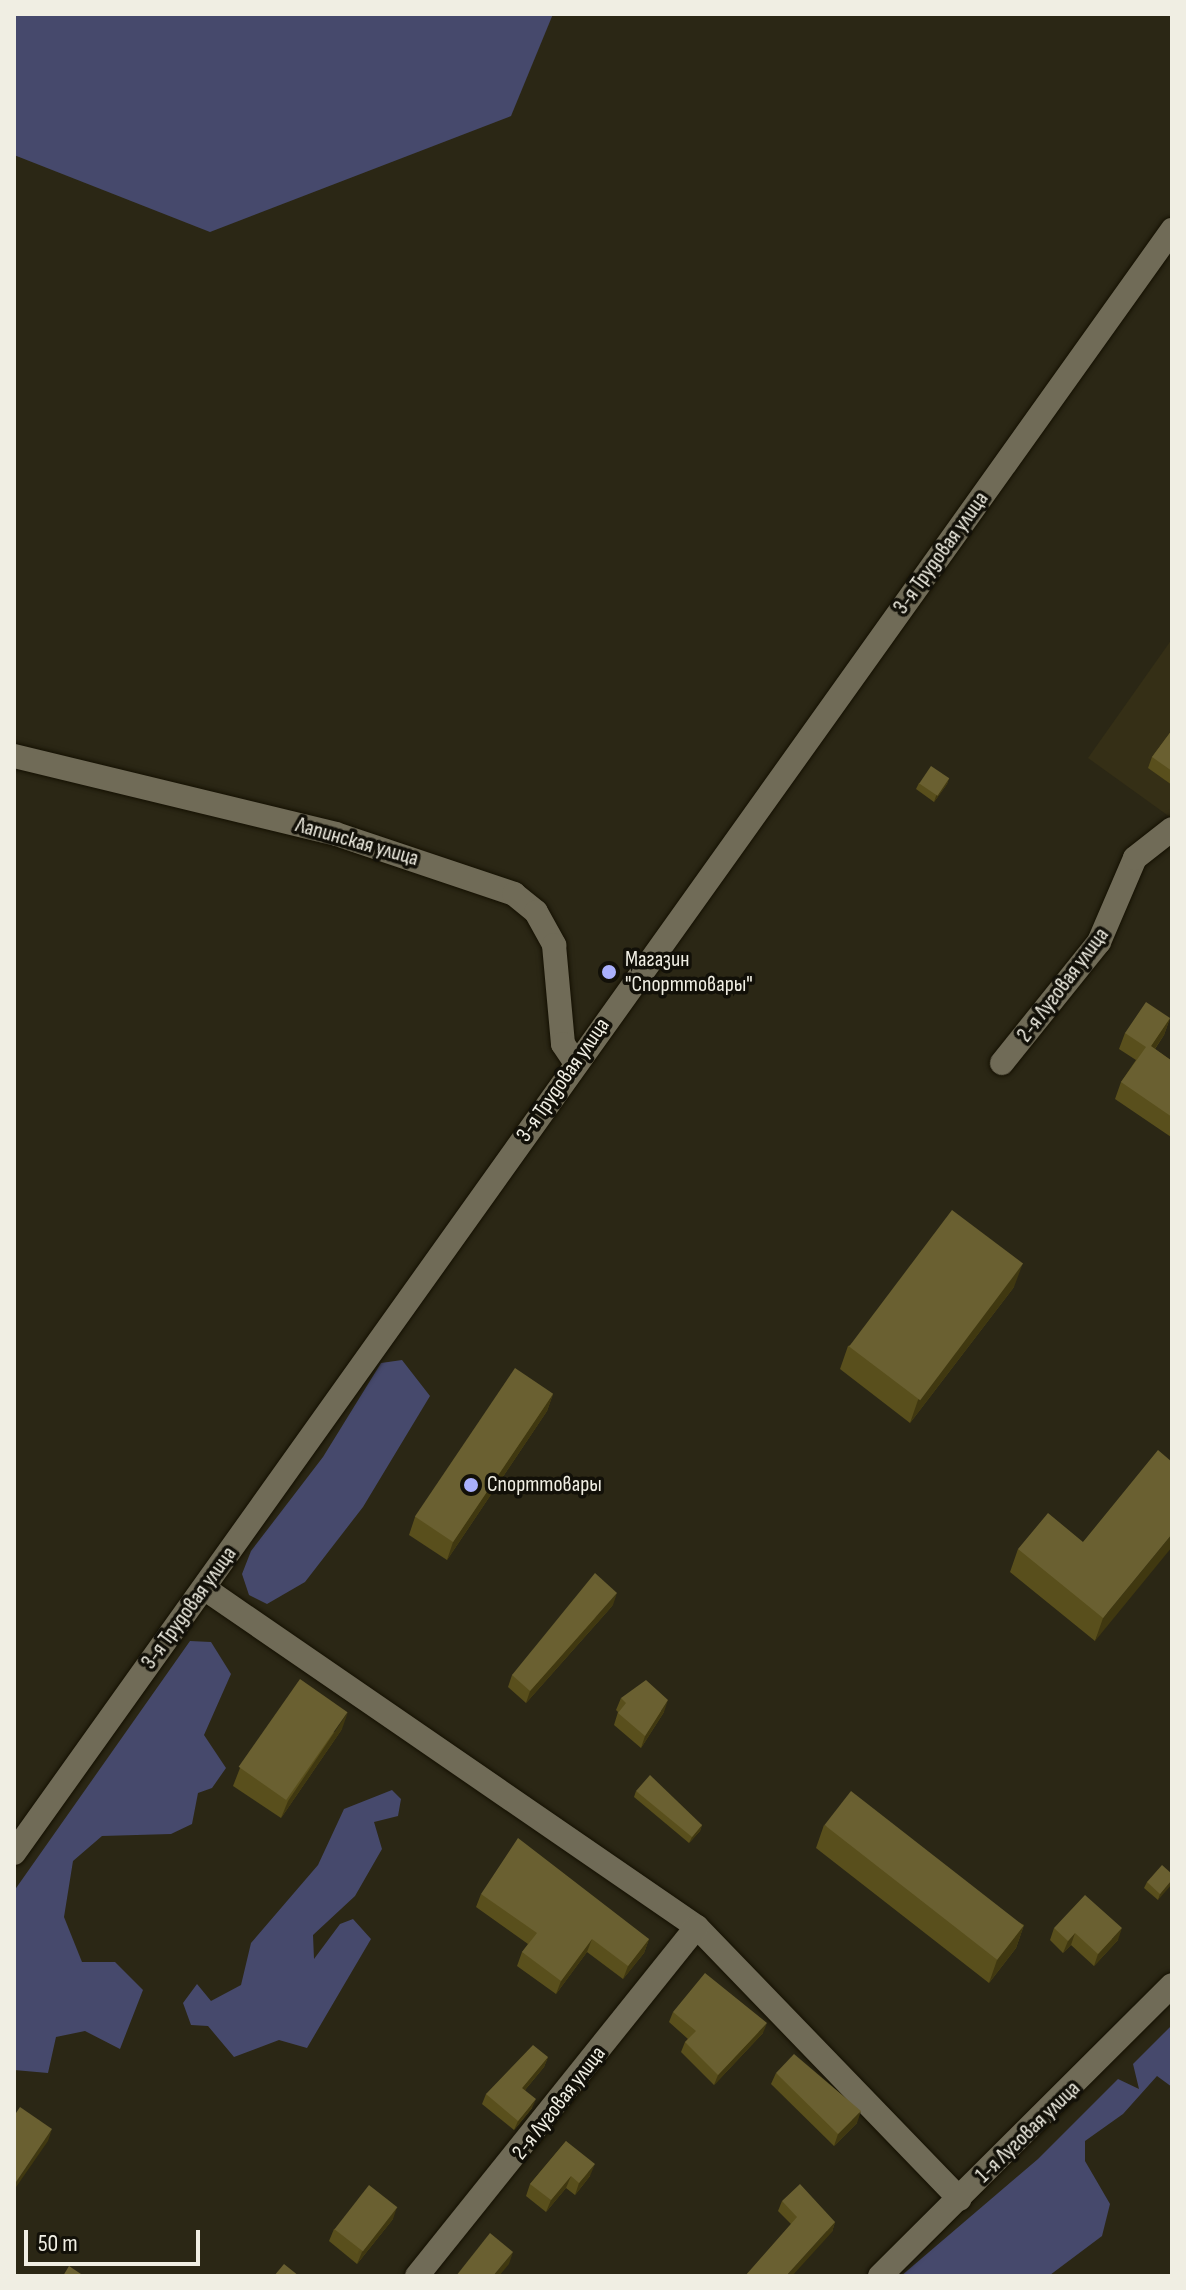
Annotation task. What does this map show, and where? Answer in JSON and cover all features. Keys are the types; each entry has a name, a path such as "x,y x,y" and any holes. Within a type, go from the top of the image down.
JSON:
{"street":[{"name":"3-я Трудовая улица","path":"14,1853 575,1062 1172,230"},
{"name":"Лапинская улица","path":"14,756 336,834 514,894 536,912 554,945 563,1044 575,1062"},
{"name":"2-я Луговая улица","path":"1002,1063 1099,942 1135,858 1172,829"},
{"path":"204,1588 697,1927 960,2199"},
{"name":"2-я Луговая улица","path":"417,2276 697,1927"},
{"name":"1-я Луговая улица","path":"880,2276 1172,1985"}],"shaded area":[{"path":"14,14 553,14 511,116 210,232 14,155"},
{"path":"1172,639 1172,817 1170,817 1088,758"},
{"path":"402,1360 430,1396 363,1507 305,1582 267,1604 249,1595 242,1574 251,1551 323,1457 381,1363"},
{"path":"190,1641 211,1642 231,1674 204,1735 226,1768 212,1788 198,1793 192,1824 171,1834 102,1836 73,1861 64,1917 82,1962 115,1962 143,1990 120,2049 85,2031 56,2037 48,2073 14,2070 14,1891"},
{"path":"392,1790 401,1799 398,1816 374,1822 382,1849 355,1896 313,1935 314,1959 340,1924 353,1919 371,1939 307,2048 279,2040 234,2057 208,2026 191,2025 183,2003 197,1984 211,2001 241,1985 251,1943 318,1865 344,1809"},
{"path":"1172,2025 1172,2087 1157,2076 1123,2114 1085,2141 1085,2161 1110,2204 1102,2236 1050,2275 901,2276 1038,2159 1118,2079 1139,2089 1133,2064"}],"building":[{"path":"1172,730 1172,771 1152,757"},
{"path":"931,766 949,778 937,796 919,783"},
{"path":"1146,1002 1170,1018 1151,1046 1172,1061 1172,1117 1121,1082 1146,1047 1125,1033"},
{"path":"952,1210 1023,1264 920,1400 849,1347"},
{"path":"515,1368 553,1394 453,1542 415,1516"},
{"path":"1158,1450 1172,1462 1172,1534 1103,1618 1018,1549 1048,1513 1083,1542"},
{"path":"595,1573 617,1593 530,1691 512,1675"},
{"path":"300,1679 348,1712 286,1800 239,1767"},
{"path":"646,1680 668,1700 645,1736 618,1713 626,1703 621,1698"},
{"path":"650,1775 702,1825 692,1837 636,1791"},
{"path":"851,1791 1024,1926 997,1960 825,1825"},
{"path":"518,1838 649,1939 628,1966 592,1939 561,1981 522,1952 537,1933 481,1894"},
{"path":"1162,1865 1172,1874 1172,1880 1160,1894 1147,1882"},
{"path":"1085,1895 1122,1928 1098,1954 1075,1933 1068,1941 1054,1928"},
{"path":"705,1973 767,2023 718,2075 685,2042 696,2031 673,2012"},
{"path":"533,2045 548,2057 522,2088 536,2099 518,2121 486,2094"},
{"path":"794,2054 861,2111 838,2134 776,2073"},
{"path":"20,2107 52,2129 14,2185 14,2116"},
{"path":"566,2141 595,2164 579,2183 571,2176 551,2200 530,2184"},
{"path":"800,2184 835,2222 786,2276 745,2276 797,2217 782,2201"},
{"path":"369,2185 397,2207 363,2251 335,2229"},
{"path":"490,2233 513,2252 493,2276 456,2276"},
{"path":"284,2264 299,2276 274,2276"},
{"path":"69,2266 84,2276 63,2276"}],"place":[{"name":"Магазин \"Спорттовары\"","path":"609,972"},
{"name":"Спорттовары","path":"471,1485"}]}
